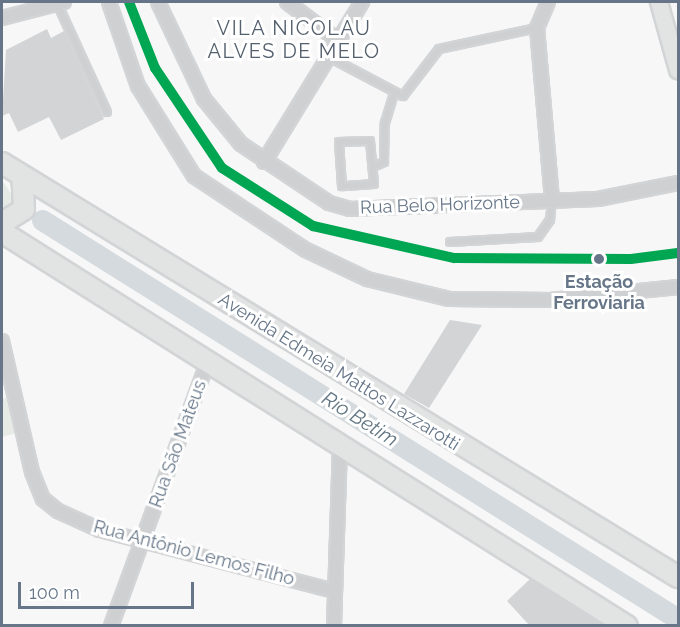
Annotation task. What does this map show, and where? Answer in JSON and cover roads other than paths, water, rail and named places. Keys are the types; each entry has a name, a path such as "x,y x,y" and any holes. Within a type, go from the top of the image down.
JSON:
{"main road":[{"path":"659,2 678,70"},
{"name":"Avenida Edmeia Mattos Lazzarotti","path":"2,163 678,577"},
{"path":"2,223 24,209 22,176"},
{"path":"2,232 207,364 340,444 627,626"}],"street":[{"path":"2,18 61,2"},
{"path":"109,2 138,86 194,176 306,250 367,279 449,299 550,300 678,287"},
{"name":"Rua Belo Horizonte","path":"158,2 204,99 241,144 308,192 350,209 598,199 678,183"},
{"path":"287,2 337,40"},
{"path":"264,162 362,2"},
{"path":"548,2 537,28 552,201"},
{"name":"Rua Antônio Lemos Filho","path":"2,341 43,499 100,530 334,591"},
{"name":"Rua São Mateus","path":"111,626 207,364"},
{"path":"334,626 340,444"}],"lane":[{"path":"61,2 108,112"},
{"path":"327,56 393,96 412,91 439,49 537,28"},
{"path":"375,166 384,162 385,123 393,96"},
{"path":"370,141 375,166 371,186 342,186 339,142 370,141"},
{"path":"450,242 538,237 550,220 552,201"}],"waterway":[{"name":"Rio Betim","path":"42,220 678,619"}],"place":[{"name":"Estação Ferroviaria","path":"599,259"}],"district":[{"name":"VILA NICOLAU ALVES DE MELO","path":"294,40"}]}
